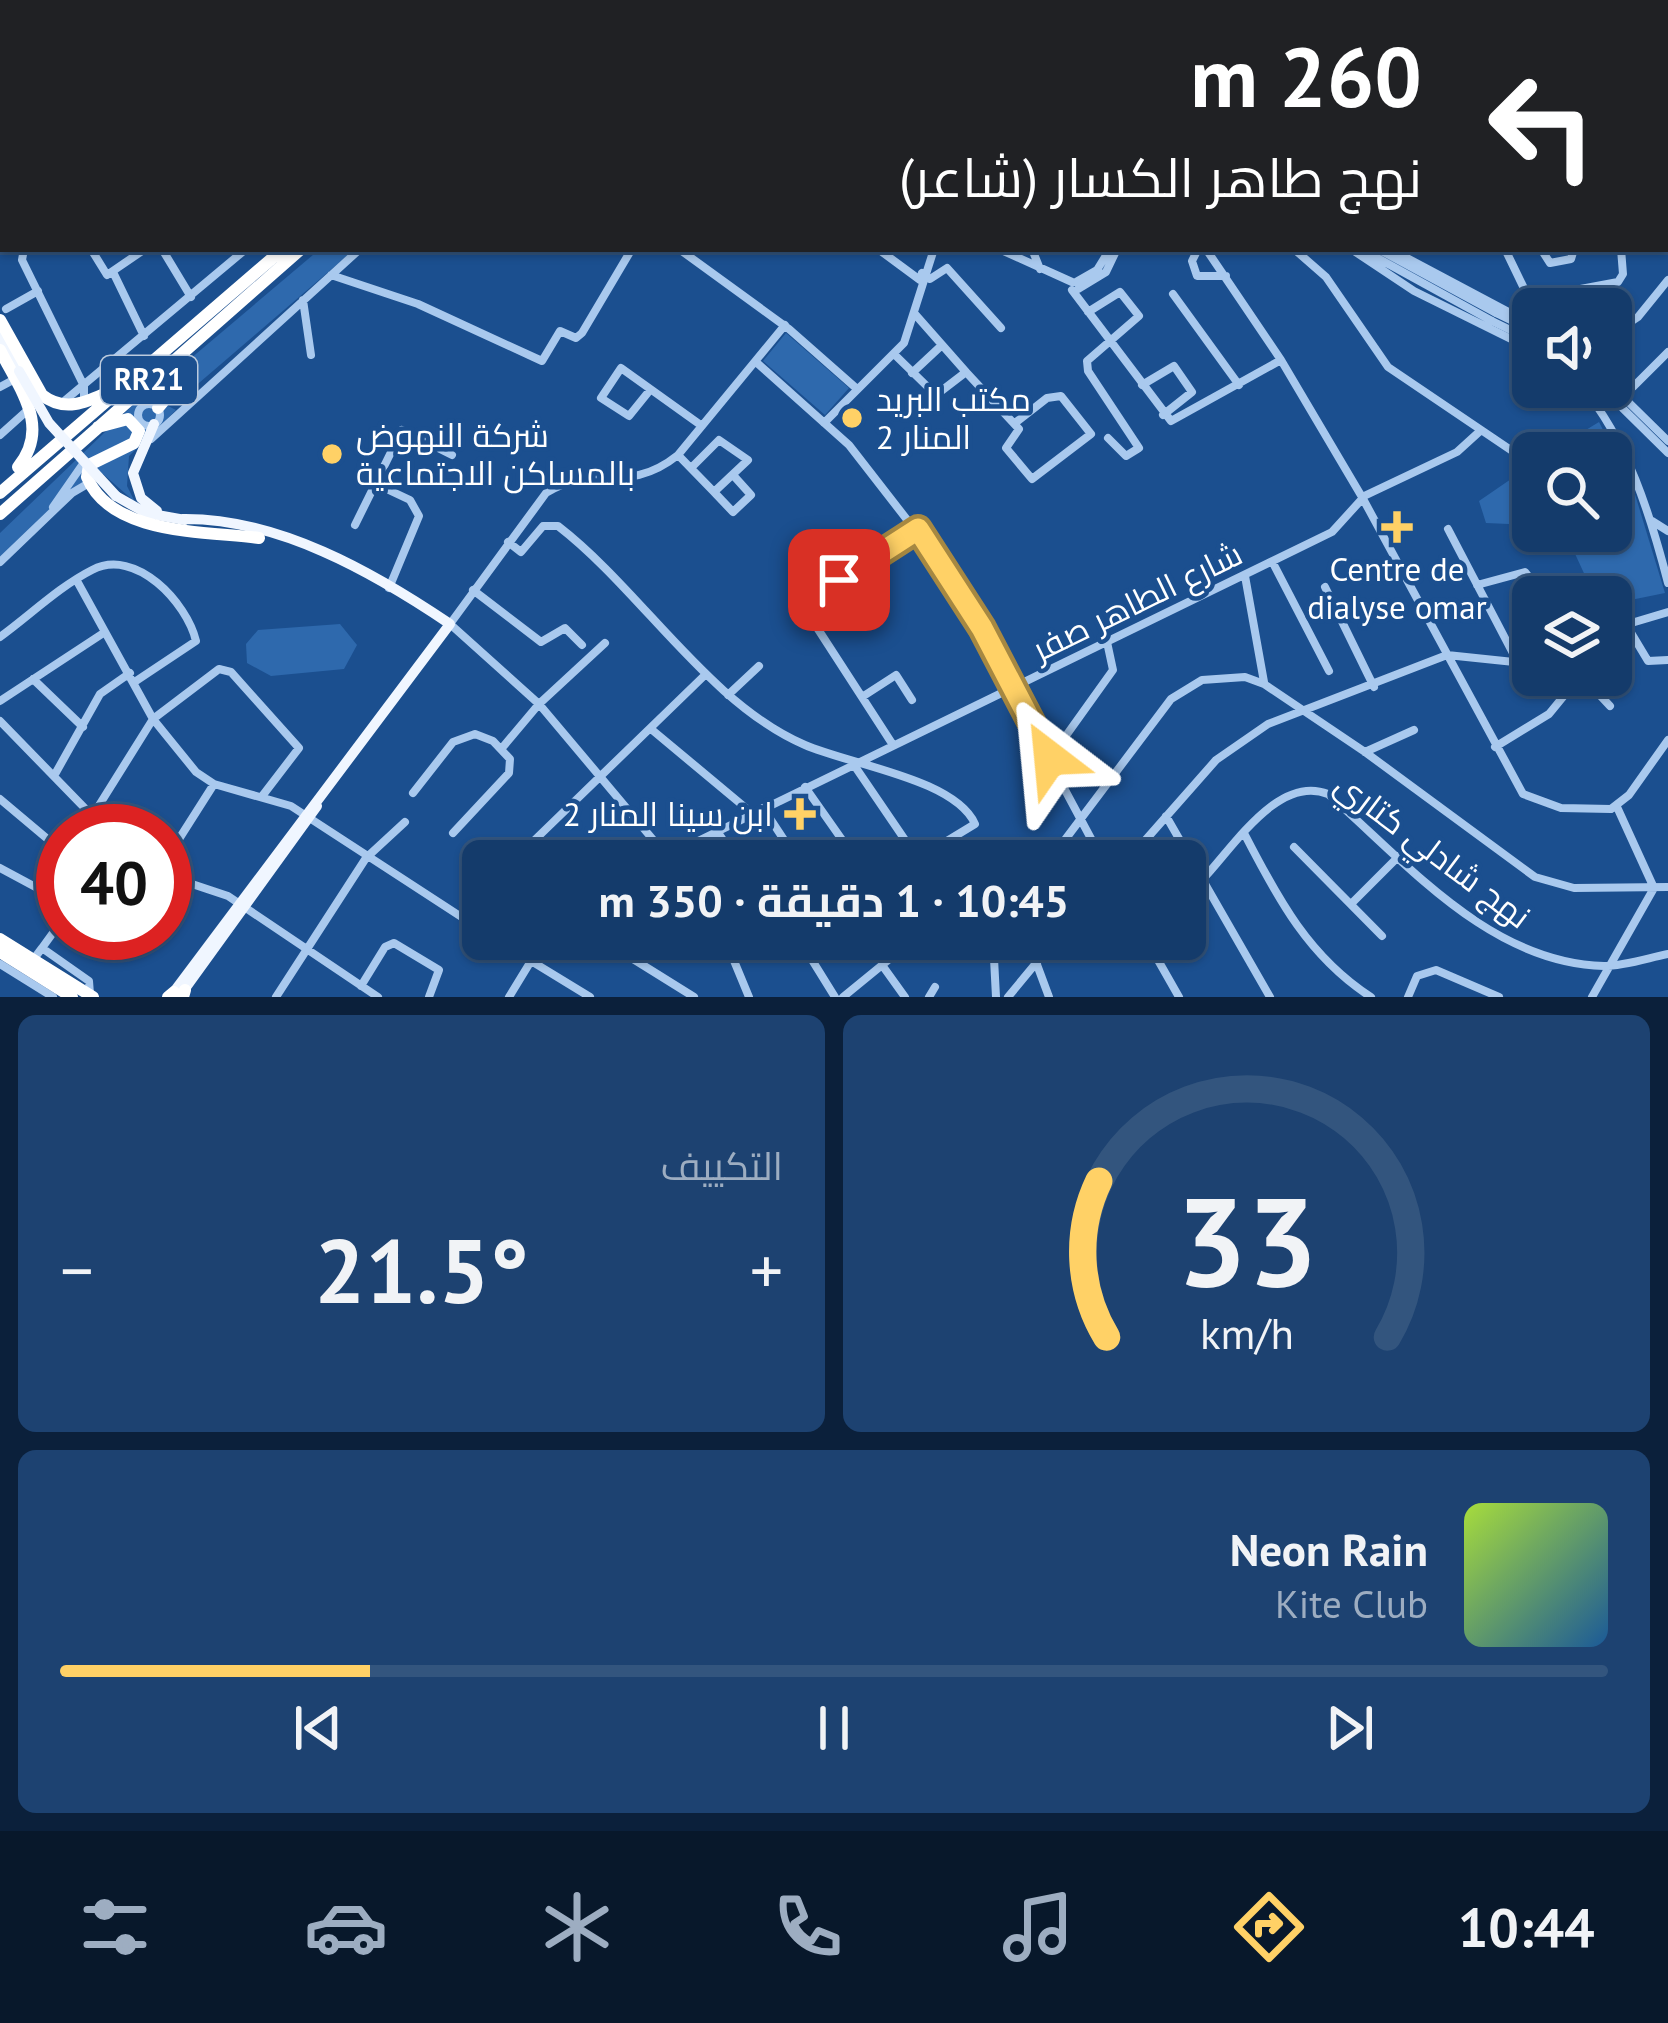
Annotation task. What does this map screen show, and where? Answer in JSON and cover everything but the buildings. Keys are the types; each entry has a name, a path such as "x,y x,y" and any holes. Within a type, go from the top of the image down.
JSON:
{"highway":[{"name":"RR21","path":"0,489 280,252"},
{"name":"RR21","path":"0,514 298,252"},
{"path":"3,315 42,395 60,405 92,400 128,382"},
{"path":"0,350 17,375 30,408 32,445 0,489"},
{"path":"162,369 152,416 134,443 98,456 88,468 89,483 147,523 259,538"},
{"path":"91,430 122,419 152,416"},
{"path":"0,939 36,954"},
{"path":"0,952 72,997"},
{"path":"45,960 92,996"}],"main road":[{"path":"0,336 17,375 49,423 116,496 146,513 259,538 390,587"},
{"path":"152,416 137,453 135,484 148,506 305,547 390,587 450,624 177,995"},
{"path":"183,519 213,520"}],"street":[{"path":"23,252 22,260 85,386 84,397 92,400"},
{"path":"94,252 144,336"},
{"path":"110,273 141,252"},
{"path":"164,252 191,297"},
{"path":"60,405 238,252"},
{"path":"137,453 357,252"},
{"path":"331,274 418,304 542,361 560,331 576,338 582,333 630,252"},
{"path":"683,252 785,326 856,388"},
{"path":"883,252 921,277 930,279 947,268 1001,328"},
{"path":"824,423 894,354 914,313 921,277 933,252"},
{"path":"1005,252 1073,286 1163,415 1178,420 1281,360"},
{"path":"1034,252 1040,269"},
{"path":"1073,286 1106,272 1113,252"},
{"path":"1200,252 1192,261 1197,276 1226,276"},
{"path":"1205,252 1281,360 1362,497 1517,787 1537,803 1577,809 1617,807 1668,740"},
{"path":"1297,252 1326,277 1388,367 1512,452"},
{"path":"1356,252 1414,291 1512,337"},
{"path":"1367,252 1512,319"},
{"path":"1383,252 1497,314"},
{"path":"1395,252 1497,314 1512,328"},
{"path":"1497,314 1514,302 1521,287 1506,252"},
{"path":"1543,252 1550,263 1571,259 1573,252"},
{"path":"1586,288 1618,282 1621,252"},
{"path":"1632,321 1668,280"},
{"path":"3,315 38,292"},
{"path":"1088,313 1123,292 1138,319 1088,361 1088,370 1139,448 1122,454 1108,438"},
{"path":"1173,294 1239,385"},
{"path":"303,300 311,355"},
{"path":"914,313 1015,422 1020,434 1006,448 1032,479 1091,434 1061,396 1047,398 1015,422"},
{"path":"654,840 539,704 450,624 508,542 558,485 644,478 678,455 785,326"},
{"path":"912,373 942,345"},
{"path":"1632,386 1668,352"},
{"path":"894,354 939,396 966,372"},
{"path":"756,362 871,468 918,529 982,628 1092,840"},
{"path":"1142,385 1174,366 1191,386 1192,392 1163,415"},
{"path":"650,389 629,416 601,395 621,368 702,426"},
{"path":"0,388 17,375"},
{"path":"152,416 183,406"},
{"path":"152,416 183,406"},
{"path":"1632,406 1668,441"},
{"path":"0,435 30,408"},
{"path":"1597,408 1650,520 1668,583"},
{"path":"1622,408 1668,453"},
{"path":"355,525 402,430 452,454"},
{"name":"شارع الطاهر صفر","path":"702,840 1273,563 1332,532 1362,497 1456,452 1480,432"},
{"path":"692,467 721,440 748,460 714,492"},
{"path":"678,455 733,512 751,495 733,475"},
{"path":"33,532 76,467 98,456"},
{"path":"0,562 72,493 89,483"},
{"path":"374,484 410,500 419,516 390,587"},
{"path":"1650,520 1668,531"},
{"path":"508,542 521,552 543,526 558,526 682,644 728,695 802,744 950,793 974,818 972,827 950,840"},
{"path":"893,745 803,606 918,529"},
{"path":"1448,529 1512,651"},
{"path":"1273,563 1329,671"},
{"path":"0,637 77,581 107,566 169,588 196,641 100,694 54,776"},
{"path":"1477,585 1525,572 1528,576"},
{"path":"1245,576 1264,684"},
{"path":"77,581 153,719 196,772 214,784 263,795 307,816 462,918"},
{"path":"1325,587 1374,687"},
{"path":"473,590 541,642 565,628 581,645"},
{"path":"1668,612 1624,620 1649,663 1668,661"},
{"path":"0,701 105,632"},
{"path":"1050,758 1113,670 1107,642"},
{"path":"502,749 539,704 605,643"},
{"path":"1145,840 1232,746 1305,711 1447,655 1512,661"},
{"path":"728,695 759,666"},
{"path":"100,804 153,719 212,673 231,672 300,751 263,795"},
{"path":"535,840 706,674"},
{"path":"862,698 896,675 912,700"},
{"path":"1066,840 1182,689 1222,676 1264,684 1535,877 1574,888 1668,887"},
{"path":"33,679 83,727"},
{"path":"1495,747 1549,714 1564,696"},
{"path":"1601,696 1610,706"},
{"path":"0,721 80,804"},
{"path":"651,729 753,814"},
{"path":"1365,752 1414,730"},
{"path":"413,793 457,739 475,734 502,749 510,759 509,772 452,833"},
{"path":"853,764 903,840"},
{"path":"192,819 214,784"},
{"path":"805,787 842,840"},
{"name":"نهج شادلي كتاري","path":"1206,876 1281,797 1315,789 1497,937 1552,959 1610,967 1668,954"},
{"path":"0,799 36,829"},
{"path":"1617,807 1654,888"},
{"path":"763,808 784,840"},
{"path":"1166,816 1180,840"},
{"path":"276,997 366,858 405,822"},
{"path":"717,832 723,840"},
{"path":"1245,835 1306,941 1327,964 1371,997"},
{"path":"1294,847 1382,936"},
{"path":"1352,904 1399,856"},
{"path":"0,868 36,889"},
{"path":"192,886 240,906 378,997"},
{"path":"1206,887 1270,997"},
{"path":"1592,997 1654,888"},
{"path":"361,986 385,947 394,943 440,970 430,997"},
{"path":"633,960 694,997"},
{"path":"737,960 748,997"},
{"path":"813,960 839,997 887,960"},
{"path":"991,960 996,997"},
{"path":"1159,960 1179,997"},
{"path":"508,997 531,961 590,997"},
{"path":"1008,997 1036,961"},
{"path":"1036,961 1049,997"},
{"path":"0,964 53,997"},
{"path":"882,964 905,997"},
{"path":"1408,997 1418,976 1436,970 1499,997"},
{"path":"928,997 935,987"}],"shaded area":[{"path":"316,252 352,252 178,401 168,402 164,381"},
{"path":"786,333 849,388 825,415 763,361"},
{"path":"156,383 156,400 176,410 129,456 127,486 135,502 103,474 72,493 0,562 0,533"},
{"path":"1599,422 1604,432 1583,432"},
{"path":"1512,478 1512,524 1486,523 1479,501"},
{"path":"1632,487 1665,593 1632,600 1632,576 1585,576 1574,552 1632,552"},
{"path":"340,624 357,645 344,669 271,676 247,663 246,644 258,630"}],"place":[{"name":"مكتب البريد المنار 2","path":"852,418"},
{"name":"شركة النهوض بالمساكن الاجتماعية","path":"332,454"},
{"name":"Centre de dialyse omar","path":"1397,527"},
{"name":"ابن سينا المنار 2","path":"800,814"}],"route":[{"path":"839,580 918,529 982,628 1050,758"}]}
